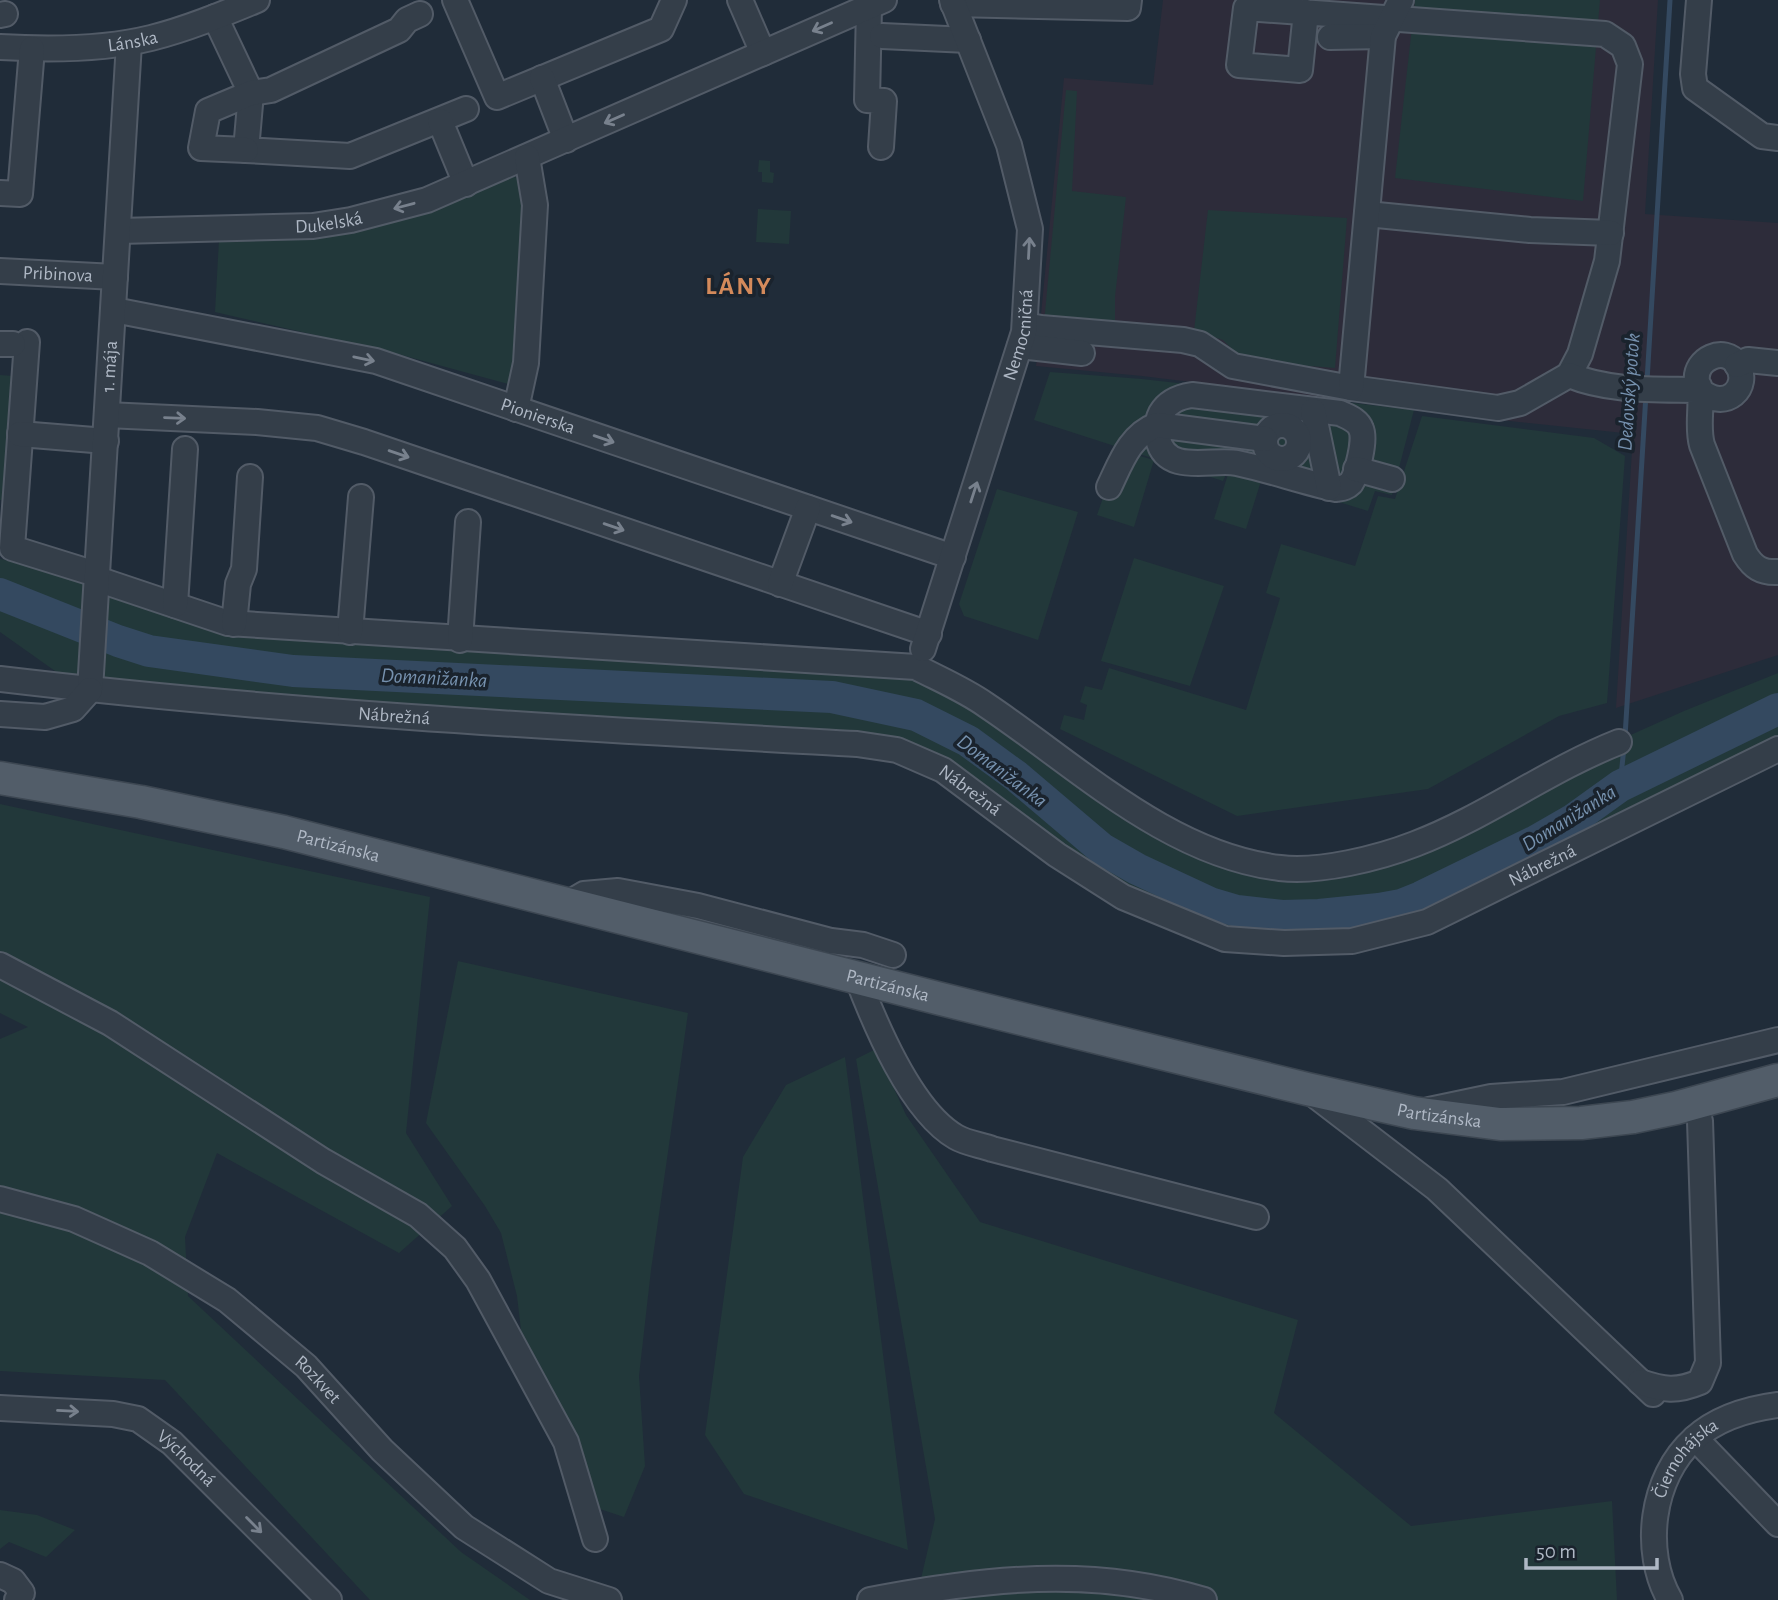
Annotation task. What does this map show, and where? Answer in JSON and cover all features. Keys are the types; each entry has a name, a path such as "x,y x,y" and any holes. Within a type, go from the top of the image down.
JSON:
{"main road":[{"name":"Partizánska","path":"0,778 141,802 284,832 1307,1089 1414,1113 1487,1123 1558,1124 1633,1117 1778,1080"}],"street":[{"name":"Lánska","path":"2,30 32,49 83,48 130,43 172,32 257,0"},
{"path":"497,97 438,6 407,20 399,30 271,90 251,93 208,111 201,148 350,156 440,121 661,29 674,0"},
{"path":"740,0 764,53"},
{"path":"1699,0 1693,74 1695,88 1762,136 1778,138"},
{"path":"953,2 1129,4"},
{"name":"Nemocničná","path":"916,667 929,634 1022,335 1030,229 1009,145 953,2"},
{"path":"870,4 867,100 884,101 881,147"},
{"name":"Dukelská","path":"118,231 313,226 351,220 427,200 870,4"},
{"path":"1022,335 1041,328 1183,340 1200,344 1233,366 1351,388 1498,408 1520,403 1569,375 1580,354 1607,261 1630,64 1623,46 1605,34 1391,14 1306,12"},
{"path":"1330,37 1391,14"},
{"path":"1351,388 1367,214 1391,14"},
{"path":"215,17 251,93 246,150"},
{"path":"882,36 968,40"},
{"name":"1. mája","path":"90,690 95,617 92,575 106,440 130,43"},
{"path":"10,194 32,49"},
{"path":"542,78 566,140"},
{"path":"440,121 466,184"},
{"path":"518,401 526,363 535,205 527,157"},
{"path":"1367,214 1530,230 1611,233"},
{"name":"Pribinova","path":"0,271 115,277"},
{"name":"Pionierska","path":"114,310 376,361 518,401 808,508 953,557"},
{"path":"1022,335 1082,353"},
{"path":"13,343 20,434 12,548 234,624 916,667 984,703 1153,823 1221,854 1281,868 1340,865 1415,844 1487,810 1583,757 1619,742"},
{"path":"1778,363 1748,360 1738,365 1731,358 1722,355 1709,357 1700,365 1696,379 1700,390 1699,434 1702,445 1745,554 1753,566 1778,572"},
{"path":"1569,375 1590,384 1700,390"},
{"path":"1260,404 1282,445 1318,485 1345,488 1353,481 1363,441 1361,428 1354,420 1339,414 1192,395 1178,397 1169,390 1157,425 1158,438 1164,453 1189,463 1236,463 1282,445 1313,411"},
{"path":"1217,398 1219,462"},
{"path":"107,415 257,422 317,428 929,634"},
{"path":"1110,487 1127,449 1145,429 1157,425 1282,445 1318,485"},
{"path":"20,434 106,440"},
{"path":"175,606 185,449"},
{"path":"1356,469 1392,479"},
{"path":"234,624 238,584 244,569 250,477"},
{"path":"350,632 361,497"},
{"path":"780,584 808,508"},
{"path":"460,640 468,522"},
{"name":"Nábrežná","path":"0,679 90,690 503,724 857,744 897,750 943,770 1057,855 1123,897 1225,939 1284,943 1352,941 1427,922 1778,749"},
{"path":"0,714 45,717 73,709 90,690"},
{"path":"567,904 584,894 618,891 698,906 831,941 863,945 893,955"},
{"path":"0,965 110,1023 323,1161 418,1215 455,1248 478,1280 566,1442 595,1539"},
{"path":"857,977 874,1021 910,1087 934,1119 957,1138 1256,1217"},
{"path":"1414,1113 1491,1097 1563,1092 1778,1040"},
{"path":"1307,1089 1437,1189 1647,1388 1664,1390 1689,1387 1700,1382 1708,1363 1700,1121 1693,1103"},
{"name":"Rozkvet","path":"0,1199 74,1219 150,1253 227,1300 306,1366 382,1450 464,1527 549,1581 609,1600"},
{"name":"Čiernohájska","path":"1670,1600 1663,1584 1654,1538 1657,1506 1672,1469 1695,1438 1715,1424 1739,1413 1778,1405"},
{"name":"Východná","path":"0,1408 113,1414 138,1419 172,1443 328,1600"},
{"path":"1695,1438 1778,1524"},
{"path":"0,1576 13,1581 19,1596"},
{"path":"870,1600 904,1597 989,1580 1062,1577 1144,1586 1204,1600"}],"shaded area":[{"path":"1163,0 1658,0 1645,214 1778,223 1778,655 1616,708 1633,434 1036,366 1064,78 1153,85"}],"green space":[{"path":"1415,0 1600,0 1583,201 1395,178"},
{"path":"1066,90 1077,91 1072,191 1126,197 1115,297 1115,330 1044,323"},
{"path":"759,160 770,161 770,172 774,173 773,183 762,182 762,172 758,172"},
{"path":"507,174 519,179 528,209 512,385 398,354 215,312 219,240"},
{"path":"758,209 791,211 789,244 756,242"},
{"path":"1208,210 1347,218 1335,368 1244,361 1223,340 1194,331"},
{"path":"1050,372 1142,379 1414,410 1392,495 1375,491 1368,511 1229,468 1223,481 1034,420"},
{"path":"0,375 13,376 2,500 0,500"},
{"path":"1422,416 1594,438 1625,456 1607,703 1559,716 1428,789 1237,816 1060,729 1064,715 1084,720 1087,705 1080,702 1085,686 1102,690 1109,668 1246,710 1280,598 1266,593 1281,544 1355,566 1378,496 1395,499"},
{"path":"1133,454 1154,460 1134,527 1097,515 1107,486"},
{"path":"1229,471 1261,481 1246,529 1214,519"},
{"path":"997,489 1078,512 1038,640 964,616 959,604"},
{"path":"1134,558 1224,586 1190,686 1101,661"},
{"path":"0,559 86,577 79,688 0,632"},
{"path":"108,583 228,623 916,667 1221,854 1341,865 1684,711 1778,673 1778,749 1427,922 1284,943 1123,897 897,750 103,691"},
{"path":"0,804 430,897 406,1133 452,1206 399,1253 217,1153 185,1237 188,1296 461,1552 530,1600 370,1600 165,1380 0,1371 0,1039 28,1027 0,1013"},
{"path":"458,961 688,1013 651,1270 639,1376 645,1466 624,1517 597,1508 523,1347 517,1296 501,1233 426,1123"},
{"path":"876,1049 906,1115 980,1222 1298,1320 1274,1413 1411,1526 1612,1501 1617,1600 916,1600 935,1519 856,1059"},
{"path":"845,1057 908,1550 744,1494 705,1435 743,1157 786,1085"},
{"path":"0,1510 37,1515 75,1530 46,1557 9,1542 0,1549"}],"waterway":[{"name":"Dedovský potok","path":"1647,381 1670,0"},
{"name":"Dedovský potok","path":"1625,737 1646,394"},
{"name":"Domanižanka","path":"0,594 149,651 293,671 832,697 916,715 968,741 1016,776 1102,849 1137,869 1210,903 1237,911 1282,916 1379,909 1401,905 1421,897 1534,842 1574,819 1620,786 1778,709"},
{"name":"Dedovský potok","path":"1620,786 1624,747"}],"district":[{"name":"LÁNY","path":"739,286"}]}
